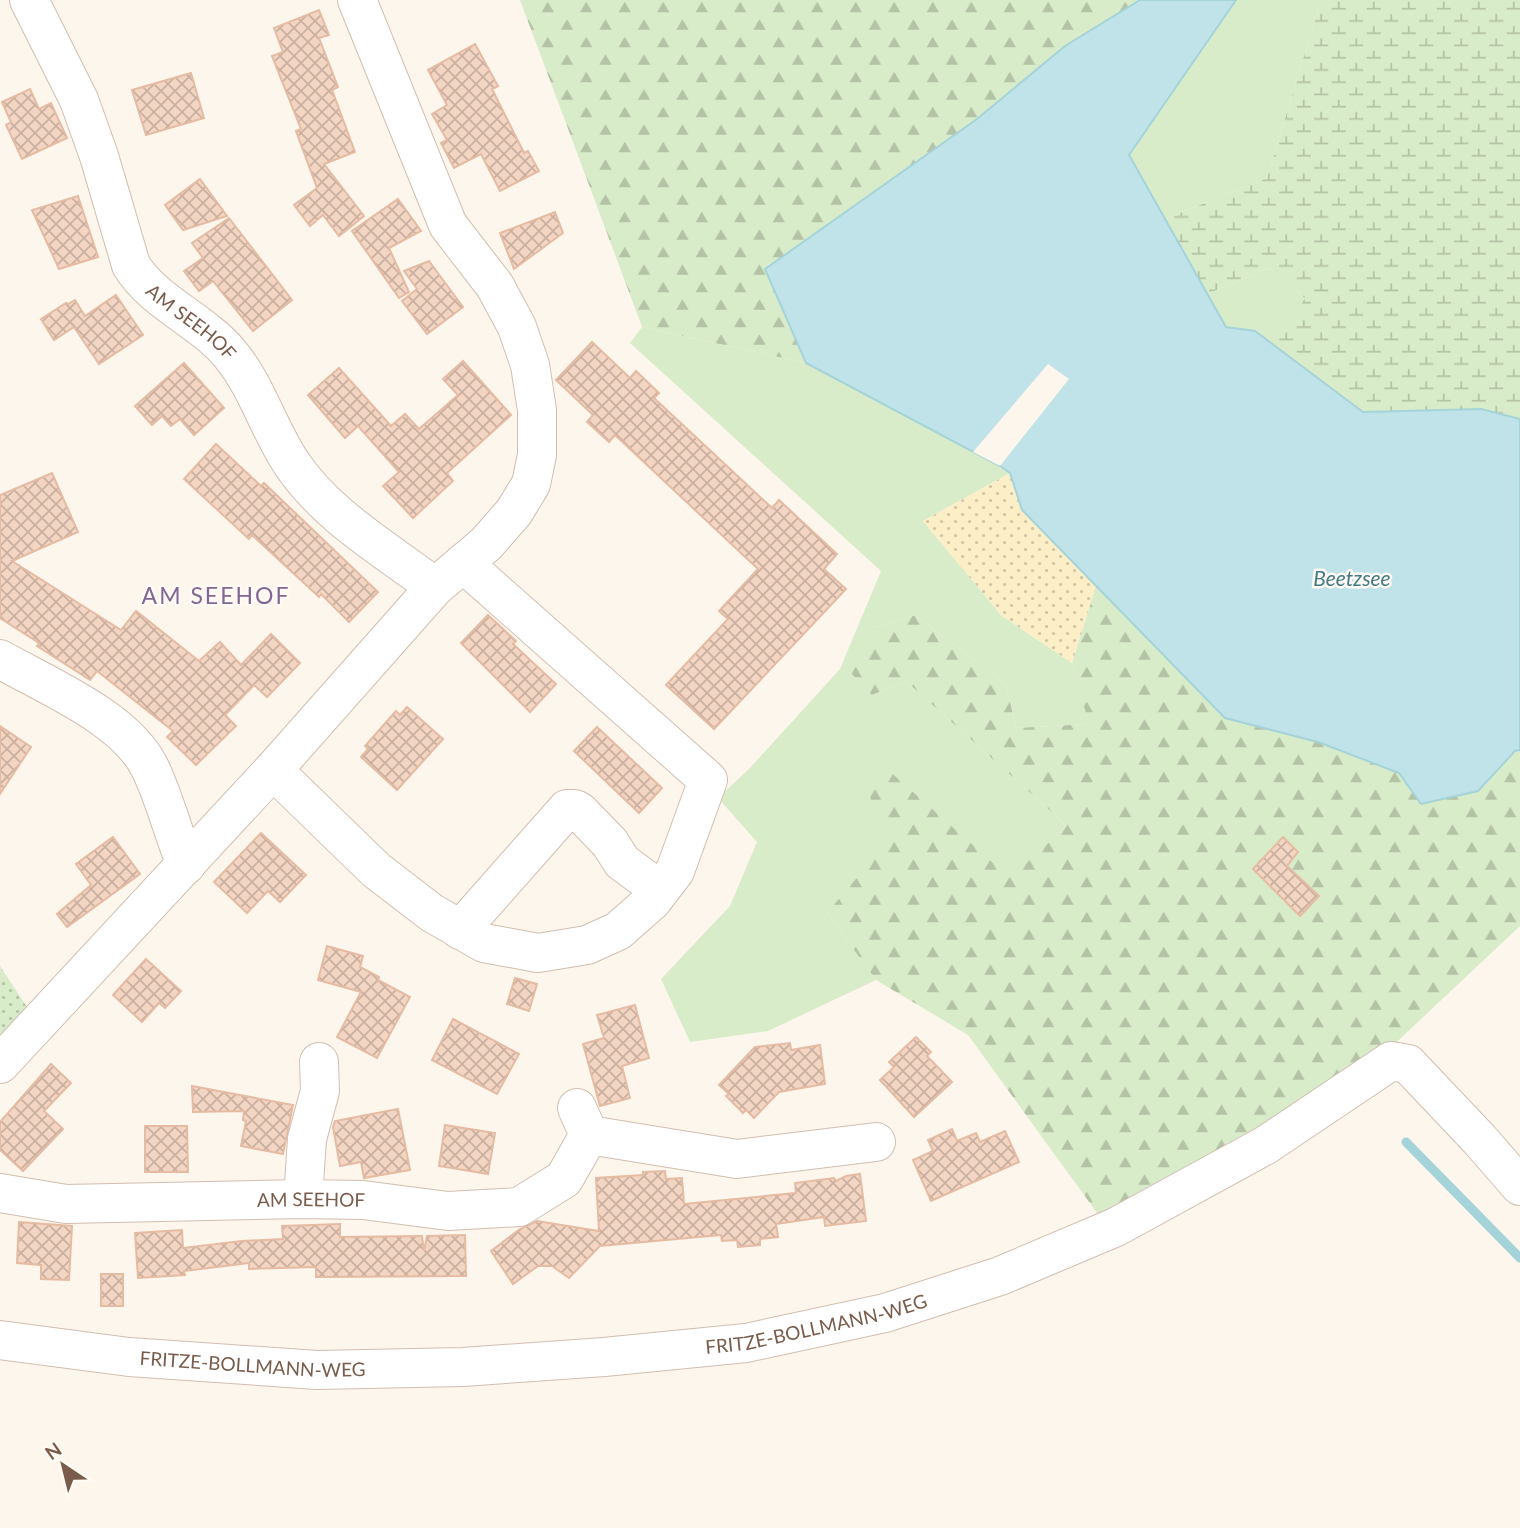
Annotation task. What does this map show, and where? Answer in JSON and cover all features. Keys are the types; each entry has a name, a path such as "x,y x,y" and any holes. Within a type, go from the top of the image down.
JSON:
{"street":[{"name":"AM SEEHOF","path":"29,0 79,100 99,156 131,265 140,280 199,324 229,352 241,368 291,463 315,493 352,527 449,575 610,691 708,780 675,871 660,890"},
{"path":"0,1064 273,770 449,575 486,544 514,512 531,484 537,455 537,410 530,365 517,327 495,286 448,225 358,0"},
{"path":"0,659 100,715 131,739 149,766 186,864"},
{"path":"273,770 376,870 432,914 460,930 484,943 538,953 587,945 618,931 652,901 660,890 622,862 610,842 580,812 566,809 460,930"},
{"name":"FRITZE-BOLLMANN-WEG","path":"0,1340 129,1357 317,1370 463,1367 746,1343 885,1313 1000,1276 1116,1227 1266,1145 1391,1061 1408,1064 1520,1186"},
{"path":"303,1199 307,1139 320,1091 319,1062"},
{"name":"AM SEEHOF","path":"0,1193 66,1204 363,1200 447,1212 519,1207 565,1179 583,1121 737,1159 876,1142"}],"green space":[{"path":"520,0 1140,0 1065,46 977,119 765,269 806,363 642,327"},
{"path":"1236,0 1321,0 1267,178 1165,219 1129,155"},
{"path":"1321,0 1520,0 1520,419 1481,409 1363,412 1255,331 1285,334 1305,298 1269,268 1207,294 1165,219 1267,178"},
{"path":"1269,268 1305,298 1285,335 1226,327 1207,294"},
{"path":"642,327 806,363 1010,473 923,521 1001,615 1072,663 1090,724 1016,728 1006,684 915,615 874,628 872,695 906,681 1067,826 1010,879 887,770 869,795 890,840 827,913 876,980 768,1031 690,1042 661,979 730,906 757,842 718,798 749,769 840,669 881,571 630,343"},
{"path":"1096,586 1225,718 1318,742 1399,773 1421,804 1520,750 1520,926 1385,1053 1260,1137 1100,1217 968,1035 876,980 827,913 889,840 869,795 887,769 1010,878 1067,826 906,681 872,695 851,673 874,628 915,615 1006,684 1016,728 1089,724 1072,663"},
{"path":"0,966 31,1013 0,1049"}],"sand":[{"path":"1010,473 1022,510 1096,586 1072,663 1001,615 923,521"}],"water":[{"name":"Beetzsee","path":"1140,0 1236,0 1129,155 1226,327 1255,331 1363,412 1481,409 1520,419 1520,750 1515,751 1478,791 1421,804 1399,773 1318,742 1225,718 1022,510 1010,473 806,363 765,269 977,119 1065,46"}],"pier":[{"path":"1048,364 1069,379 1000,466 973,452"}],"building":[{"path":"319,10 329,35 319,38 338,87 332,90 355,152 324,164 364,216 339,236 323,215 310,226 294,205 317,188 296,131 301,129 272,56 283,52 274,28"},
{"path":"475,44 498,86 492,89 524,153 528,151 539,171 500,191 481,154 454,168 441,143 447,140 432,114 447,105 428,70"},
{"path":"191,73 204,118 146,135 132,90"},
{"path":"30,89 39,109 51,103 67,138 22,159 6,125 11,122 2,102"},
{"path":"200,179 227,216 183,230 165,205"},
{"path":"78,196 98,257 59,269 32,210"},
{"path":"398,199 421,231 389,248 409,292 399,298 352,231"},
{"path":"555,212 563,233 514,269 500,233"},
{"path":"229,218 292,300 253,331 213,281 199,291 184,271 203,258 192,243"},
{"path":"429,261 463,307 427,334 402,301 417,289 404,271"},
{"path":"116,295 143,335 99,364 74,327 54,340 41,319 75,300 85,316"},
{"path":"592,342 630,378 636,371 659,393 654,398 772,508 779,500 837,554 824,569 846,589 714,729 666,685 728,619 719,611 758,569 615,435 609,442 587,422 593,415 556,380"},
{"path":"463,361 511,415 447,473 453,481 413,518 383,486 399,472 358,426 345,438 308,395 339,368 391,426 405,414 419,429 458,395 443,379"},
{"path":"184,363 224,408 194,435 180,419 171,426 162,416 152,425 135,406"},
{"path":"216,444 261,486 264,483 378,592 349,622 321,594 319,597 252,535 249,539 184,479"},
{"path":"52,473 78,532 12,561 121,630 136,611 199,661 220,642 241,665 271,634 300,663 267,697 254,685 225,715 236,726 196,765 167,737 173,731 97,671 90,680 0,618 0,495"},
{"path":"488,615 516,641 513,644 556,684 530,712 461,643"},
{"path":"407,707 443,739 397,790 361,757 368,749 365,746 396,711 400,715"},
{"path":"0,726 31,747 0,794"},
{"path":"597,727 662,788 639,813 574,751"},
{"path":"261,833 306,875 280,902 268,891 247,913 214,882"},
{"path":"113,837 140,874 67,927 57,914 91,885 76,864"},
{"path":"1283,837 1298,852 1287,866 1319,896 1300,916 1253,869"},
{"path":"327,946 363,956 360,967 410,997 377,1058 337,1037 361,992 318,980"},
{"path":"146,959 181,991 165,1008 159,1003 142,1022 113,995"},
{"path":"515,978 537,984 529,1011 507,1004"},
{"path":"635,1005 649,1058 622,1066 630,1098 600,1106 583,1044 604,1038 597,1015"},
{"path":"453,1019 519,1054 497,1094 432,1060"},
{"path":"916,1037 931,1052 927,1056 952,1082 914,1117 880,1080 894,1067 889,1062"},
{"path":"790,1043 791,1050 820,1045 825,1084 779,1092 754,1118 746,1110 743,1113 719,1085 755,1047"},
{"path":"51,1064 71,1083 44,1111 63,1129 23,1171 0,1150 0,1122"},
{"path":"192,1086 293,1105 283,1154 241,1146 246,1121 243,1120 244,1111 193,1112"},
{"path":"398,1109 410,1170 364,1178 361,1162 340,1166 333,1127 335,1121"},
{"path":"445,1125 495,1133 488,1174 439,1166"},
{"path":"145,1126 187,1126 188,1172 145,1172"},
{"path":"952,1129 957,1141 976,1133 980,1142 1005,1131 1019,1162 931,1201 913,1160 933,1151 928,1140"},
{"path":"665,1171 666,1179 682,1178 684,1204 796,1193 795,1183 834,1178 836,1181 860,1174 866,1221 825,1226 824,1217 776,1224 778,1237 760,1239 760,1245 738,1247 737,1240 722,1241 721,1235 600,1246 569,1278 552,1266 538,1266 513,1284 491,1251 520,1229 537,1221 599,1231 596,1178"},
{"path":"19,1222 72,1226 69,1280 41,1279 41,1265 17,1263"},
{"path":"340,1224 340,1237 422,1236 424,1251 427,1236 465,1235 466,1276 316,1277 316,1267 249,1269 249,1263 184,1271 185,1275 138,1278 135,1233 182,1230 183,1248 283,1239 282,1226"},
{"path":"101,1274 123,1274 123,1306 101,1306"}],"waterway":[{"path":"1406,1142 1520,1258"}],"district":[{"name":"AM SEEHOF","path":"216,596"}]}
